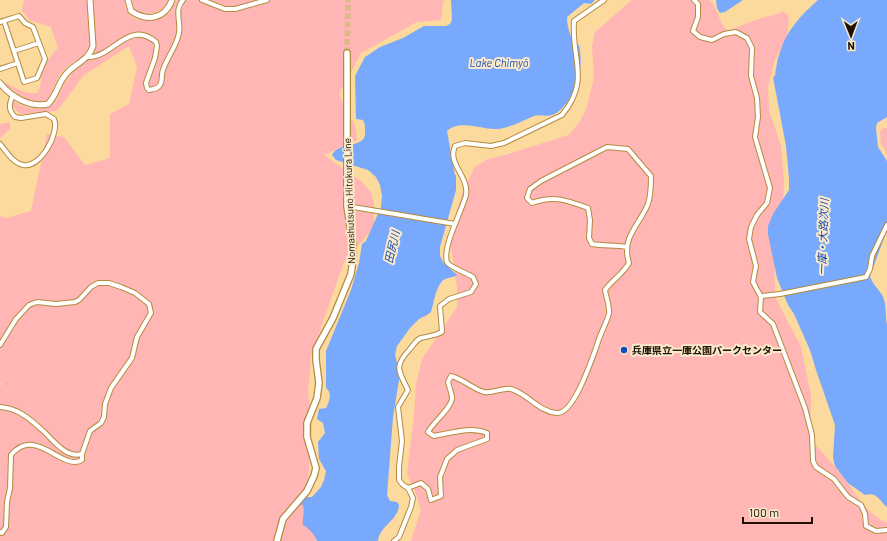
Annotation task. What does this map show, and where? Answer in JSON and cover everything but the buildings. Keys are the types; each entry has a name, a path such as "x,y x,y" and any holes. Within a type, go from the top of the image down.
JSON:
{"main road":[{"name":"Nomashutsuno Hitokura Line","path":"277,541 283,518 312,483 316,468 307,437 307,423 317,398 319,383 316,349 333,318 351,274 353,259 347,206 346,53"}],"street":[{"path":"0,83 13,95 25,102 37,105 48,104 55,97 61,81 67,73 89,57 93,46 90,0"},
{"path":"128,0 132,11 139,16 146,17 157,16 165,12 172,0"},
{"path":"89,57 95,57 102,54 115,44 131,35 152,38 156,42 157,51 146,83 149,90 157,88 160,84 163,68 177,42 179,28 178,10 182,0"},
{"path":"202,0 225,9 235,9 267,0"},
{"path":"394,541 399,537 413,498 408,488 399,480 402,441 398,407 408,390 401,376 399,365 401,358 420,338 434,336 442,332 440,306 449,299 471,292 476,284 473,277 462,270 451,266 448,262 446,254 466,194 466,182 454,161 452,153 455,146 465,143 491,146 504,143 562,115 569,107 578,82 579,69 573,31 574,21 604,0"},
{"path":"694,0 698,4 698,17 693,31 700,37 712,40 724,34 736,32 747,38 752,48 751,76 757,98 758,118 756,136 770,188 767,203 757,215 751,227 749,239 756,266 753,282 761,296 760,312 772,324 805,408 812,435 813,461 816,467 834,479 848,498 861,505 865,514 866,526 876,531 887,530"},
{"path":"19,16 25,23 33,27 39,43 45,59 37,78 24,82 2,21 19,16"},
{"path":"14,51 39,43"},
{"path":"0,69 18,63"},
{"path":"0,144 17,162 22,165 31,166 37,162 51,141 56,125 54,119 46,114 15,117 11,113 9,107 13,95"},
{"path":"408,488 421,484 428,489 431,500 441,496 440,477 447,459 457,450 487,439 487,432 480,430 467,430 434,436 428,432 431,425 451,404 452,398 448,382 451,376 458,378 484,392 510,389 547,410 558,413 566,410 583,383 609,312 605,290 609,284 626,270 629,264 627,256 629,238 648,204 651,190 651,176 628,149 606,147 541,181 530,189 527,198 532,203 543,199 558,198 588,208 590,220 589,238 592,244 601,246 611,244 627,247"},
{"path":"347,206 455,224"},
{"path":"761,296 780,294 866,277 870,269 872,256 887,225"},
{"path":"0,345 16,319 29,305 37,302 56,304 75,302 79,300 91,287 98,283 109,283 121,287 135,293 149,304 151,313 137,337 132,358 111,388 105,404 104,417 101,423 90,431 82,454 82,460 78,462 62,458 35,445 26,446 14,451 11,455 10,488 7,502 6,527 2,532 0,532"},
{"path":"0,407 11,409 24,415 41,428 62,449 75,455 82,454"}],"shaded area":[{"path":"24,0 87,0 90,34 88,52 83,58 76,63 75,61 60,74 48,99 42,101 30,100 12,90 3,82 27,93 37,93 40,89 43,69 58,48 51,27 29,20 22,10"},
{"path":"92,0 125,0 126,9 130,15 135,19 148,20 170,13 175,0 174,5 177,0 446,0 443,1 441,20 417,22 361,53 339,94 355,126 357,140 324,155 362,182 370,191 374,203 374,227 344,262 311,356 308,392 312,427 308,481 303,497 316,535 315,541 0,541 0,387 2,382 0,383 0,216 6,218 31,211 47,134 64,137 85,165 110,158 110,114 129,104 137,67 129,46 84,75 57,111 20,114 11,105 14,101 28,108 39,109 44,108 54,102 69,77 95,53"},
{"path":"132,0 168,0 159,11 144,14 135,10"},
{"path":"632,0 709,0 715,7 724,27 728,31 783,11 789,16 787,36 774,62 768,87 769,110 781,146 784,181 783,207 774,238 775,297 801,347 811,395 810,440 845,479 868,510 887,523 887,541 411,541 421,510 415,491 407,474 416,384 422,359 457,307 457,288 451,247 455,216 464,188 475,167 488,159 569,135 580,121 587,107 594,77 592,47 595,32"},
{"path":"10,122 10,129 0,138 0,124"},
{"path":"883,128 887,128 887,153 881,144 880,132"}],"water":[{"name":"Lake Chimyō","path":"451,0 595,0 591,4 584,3 567,17 570,35 579,46 581,64 579,76 571,96 562,108 552,115 534,116 516,124 497,129 465,125 452,128 447,131 456,175 456,190 440,247 440,256 443,262 457,275 442,281 437,289 431,312 419,319 410,328 397,346 395,355 400,374 393,417 387,495 390,501 397,502 399,505 398,510 396,515 382,531 378,541 317,541 312,532 303,525 304,508 303,505 299,504 302,497 312,497 321,487 326,471 319,459 318,442 325,433 323,423 317,419 319,409 326,408 330,398 329,392 326,388 326,351 351,290 359,263 362,244 366,241 381,207 382,196 380,185 376,177 368,170 336,160 332,155 336,150 358,143 365,136 365,126 363,120 356,119 355,76 365,57 380,47 403,38 424,26 446,26 450,24 452,20"},
{"path":"716,0 743,0 725,12 720,13 717,8"},
{"name":"一庫・大路次川","path":"818,0 887,0 887,117 877,123 876,128 878,147 887,161 887,230 870,276 884,298 887,325 887,507 878,497 869,494 865,495 848,483 835,466 833,458 835,425 810,350 794,314 788,305 777,278 768,234 768,226 773,214 789,190 786,146 773,77 775,76 778,58 783,44 790,30 806,11"}],"tunnel":[{"path":"347,53 348,0"}],"place":[{"name":"兵庫県立一庫公園パークセンター","path":"624,350"}],"water label":[{"name":"田尻川","path":"392,247"}]}
